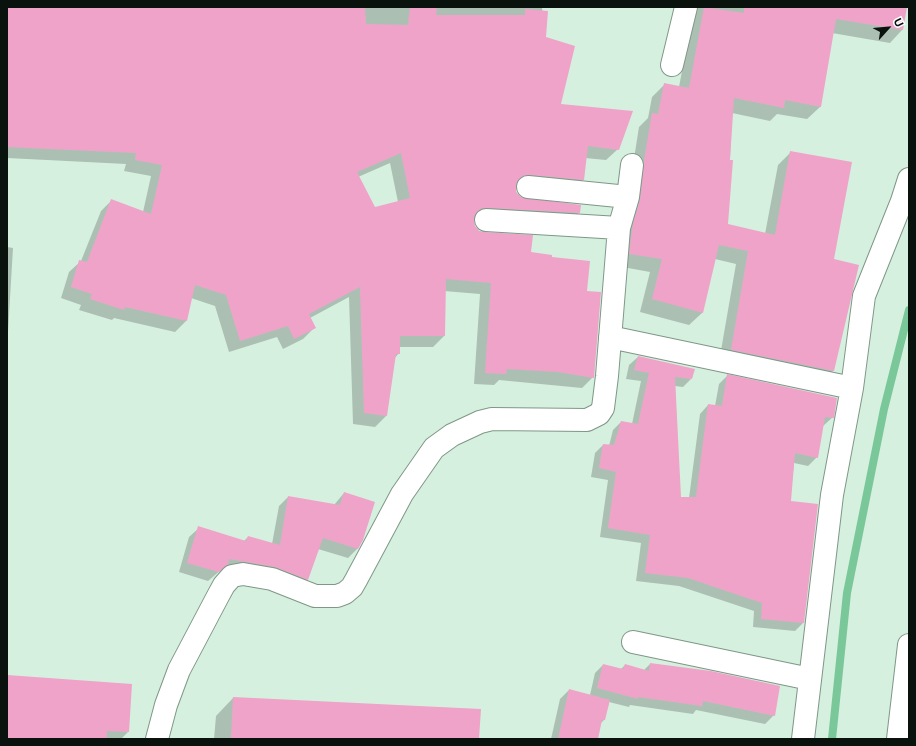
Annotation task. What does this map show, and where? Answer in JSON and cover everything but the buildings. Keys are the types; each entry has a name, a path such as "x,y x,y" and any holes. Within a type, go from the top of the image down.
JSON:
{"main road":[{"path":"672,65 686,7"},
{"path":"157,739 166,705 179,670 224,585 232,576 243,574 272,579 315,596 333,597 345,593 352,587 402,494 434,448 465,428 492,419 587,420 599,414 602,408 610,337 619,228 628,197 632,165"},
{"path":"803,739 832,495 852,388 864,296 902,202 909,179"},
{"path":"528,187 628,197"},
{"path":"486,220 619,228"},
{"path":"610,337 852,388"},
{"path":"633,642 810,679"},
{"path":"898,739 909,645"}],"waterway":[{"path":"832,739 847,593 884,409 909,310"}]}
